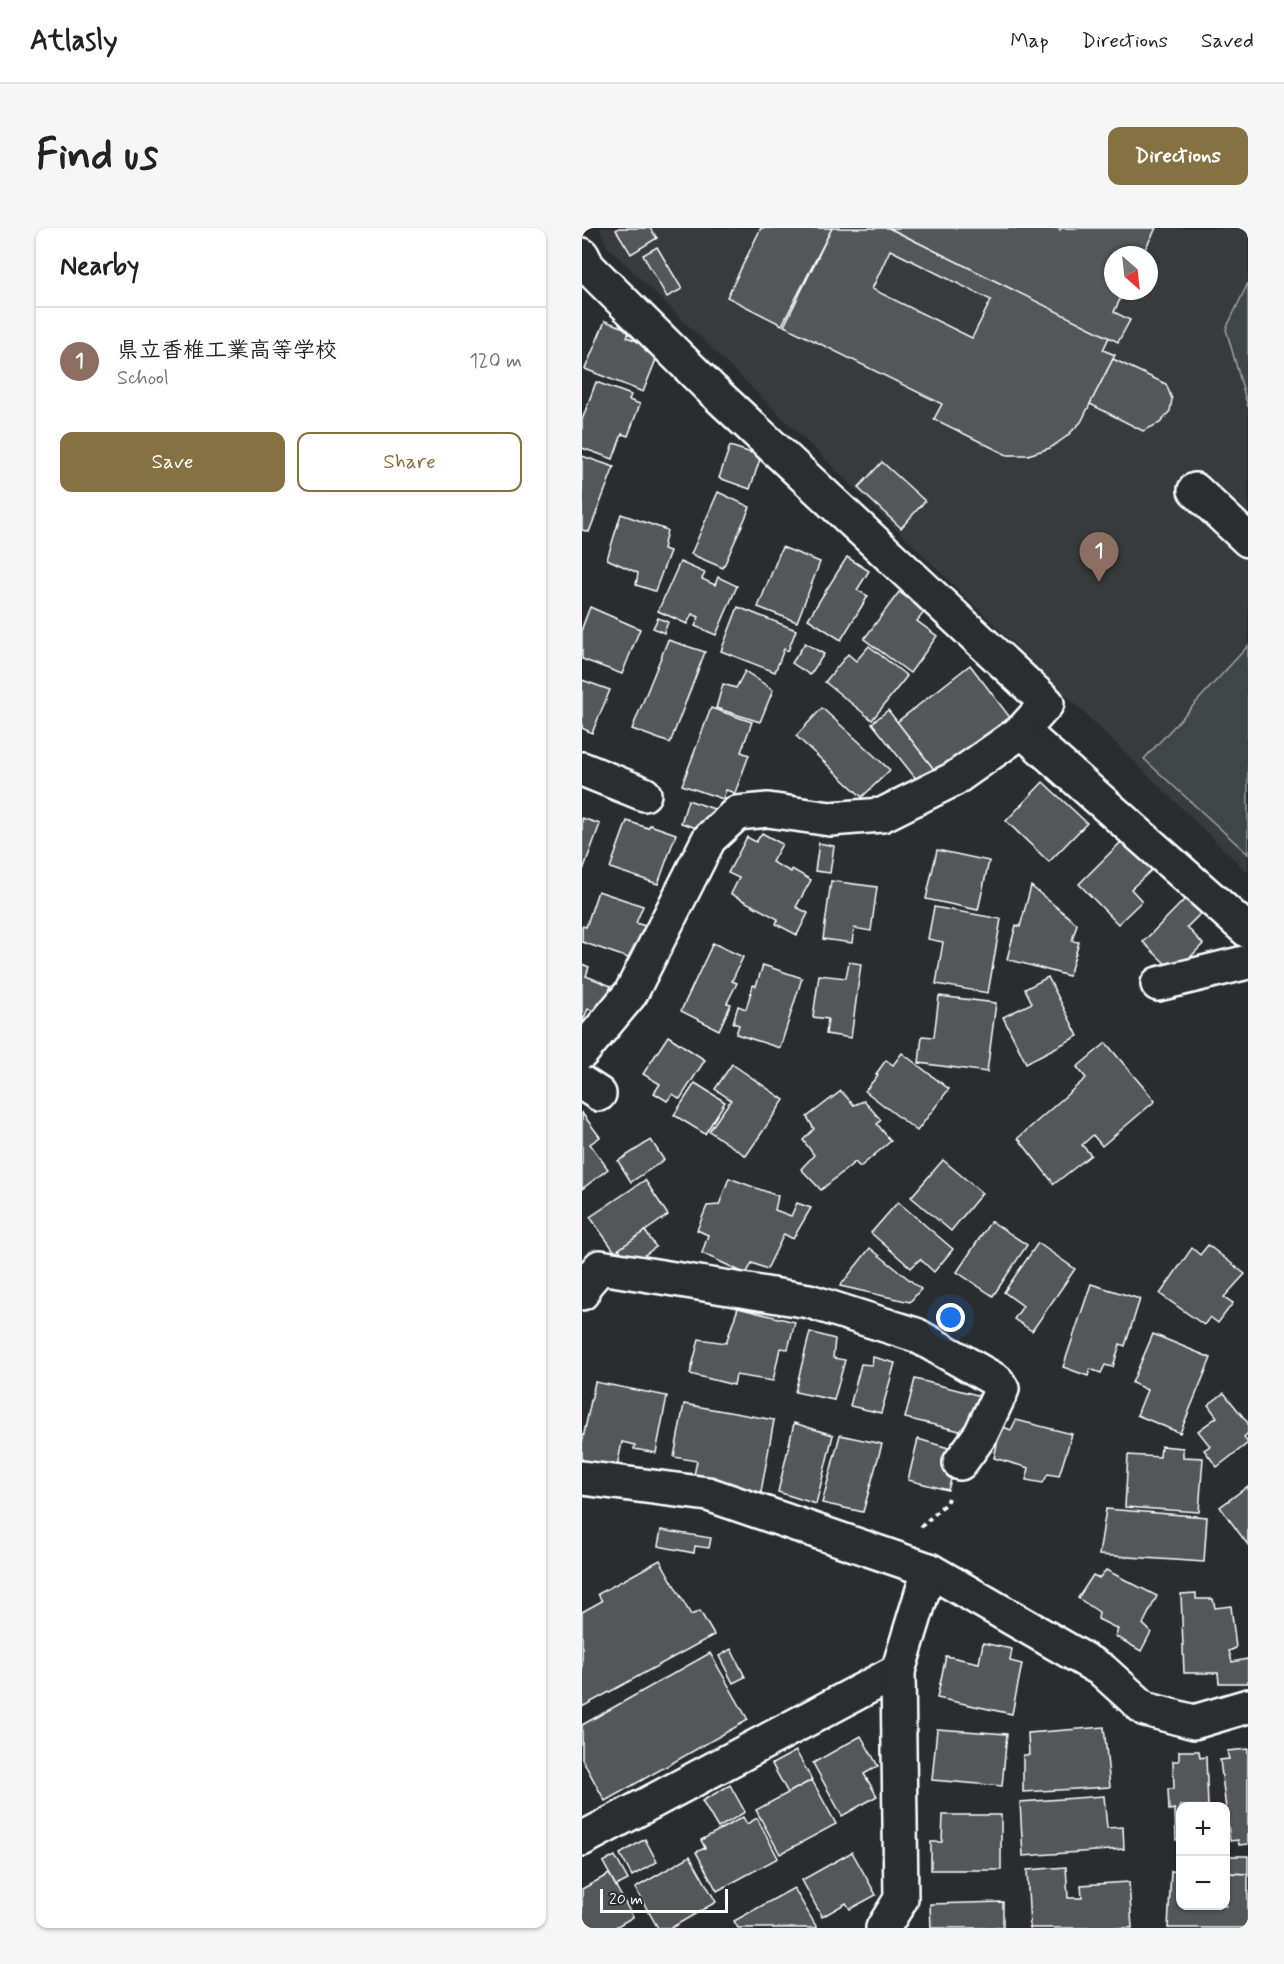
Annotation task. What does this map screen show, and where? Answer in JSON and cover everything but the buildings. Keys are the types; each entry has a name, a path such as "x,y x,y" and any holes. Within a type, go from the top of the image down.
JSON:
{"street":[{"path":"582,255 588,267 712,390 1047,703 1022,731 954,779 882,815 830,819 768,810 737,813 709,839 631,993 582,1052"},
{"path":"1195,490 1248,540"},
{"path":"1022,731 1248,931"},
{"path":"582,769 644,794"},
{"path":"1158,984 1248,962"},
{"path":"582,1293 600,1267 809,1301 916,1335 997,1382 1002,1389 981,1434 960,1463"},
{"path":"582,1478 708,1494 929,1570 1102,1670 1145,1708 1194,1722 1248,1706"},
{"path":"883,1928 901,1899 898,1671 929,1570"},
{"path":"582,1839 898,1671"}],"path":[{"path":"889,1557 946,1503 960,1463"}],"shaded area":[{"path":"599,228 1248,228 1248,873 607,246"},
{"path":"1248,283 1248,407 1226,329"},
{"path":"1248,646 1248,854 1144,759"}],"place":[{"name":"県立香椎工業高等学校","path":"1099,582"}]}
